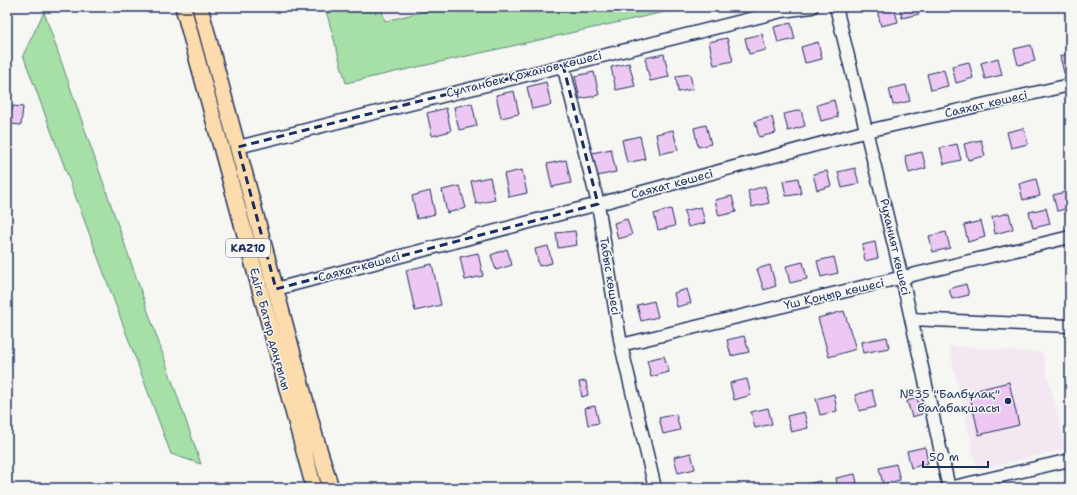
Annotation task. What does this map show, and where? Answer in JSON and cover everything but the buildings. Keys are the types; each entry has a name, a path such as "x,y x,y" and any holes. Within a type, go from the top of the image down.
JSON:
{"main road":[{"name":"Едіге Батыр даңғылы","path":"183,7 314,488"},
{"name":"Едіге Батыр даңғылы","path":"200,7 315,436 331,488"}],"street":[{"name":"Сұлтанбек Қожанов көшесі","path":"238,147 782,11 812,7"},
{"name":"Руханият көшесі","path":"836,7 902,278 949,488"},
{"name":"Табыс көшесі","path":"562,65 598,204 621,345 655,488"},
{"name":"Саяхат көшесі","path":"276,289 867,131 1070,86"},
{"name":"Үш Қоңыр көшесі","path":"621,345 1070,237"},
{"path":"911,319 1070,326"},
{"path":"949,488 1070,460"}],"highlighted area":[{"path":"563,65 598,204 276,289 238,147"}],"shaded area":[{"path":"385,7 431,7 387,18"},
{"name":"№35 \"Балбұлақ\" балабақшасы","path":"949,346 1042,353 1066,449 977,470"}],"green space":[{"path":"325,7 381,7 385,21 442,7 687,7 346,83"},
{"path":"44,12 201,464 171,454 23,55"}],"place":[{"name":"№35 \"Балбұлақ\" балабақшасы","path":"1008,401"}]}
